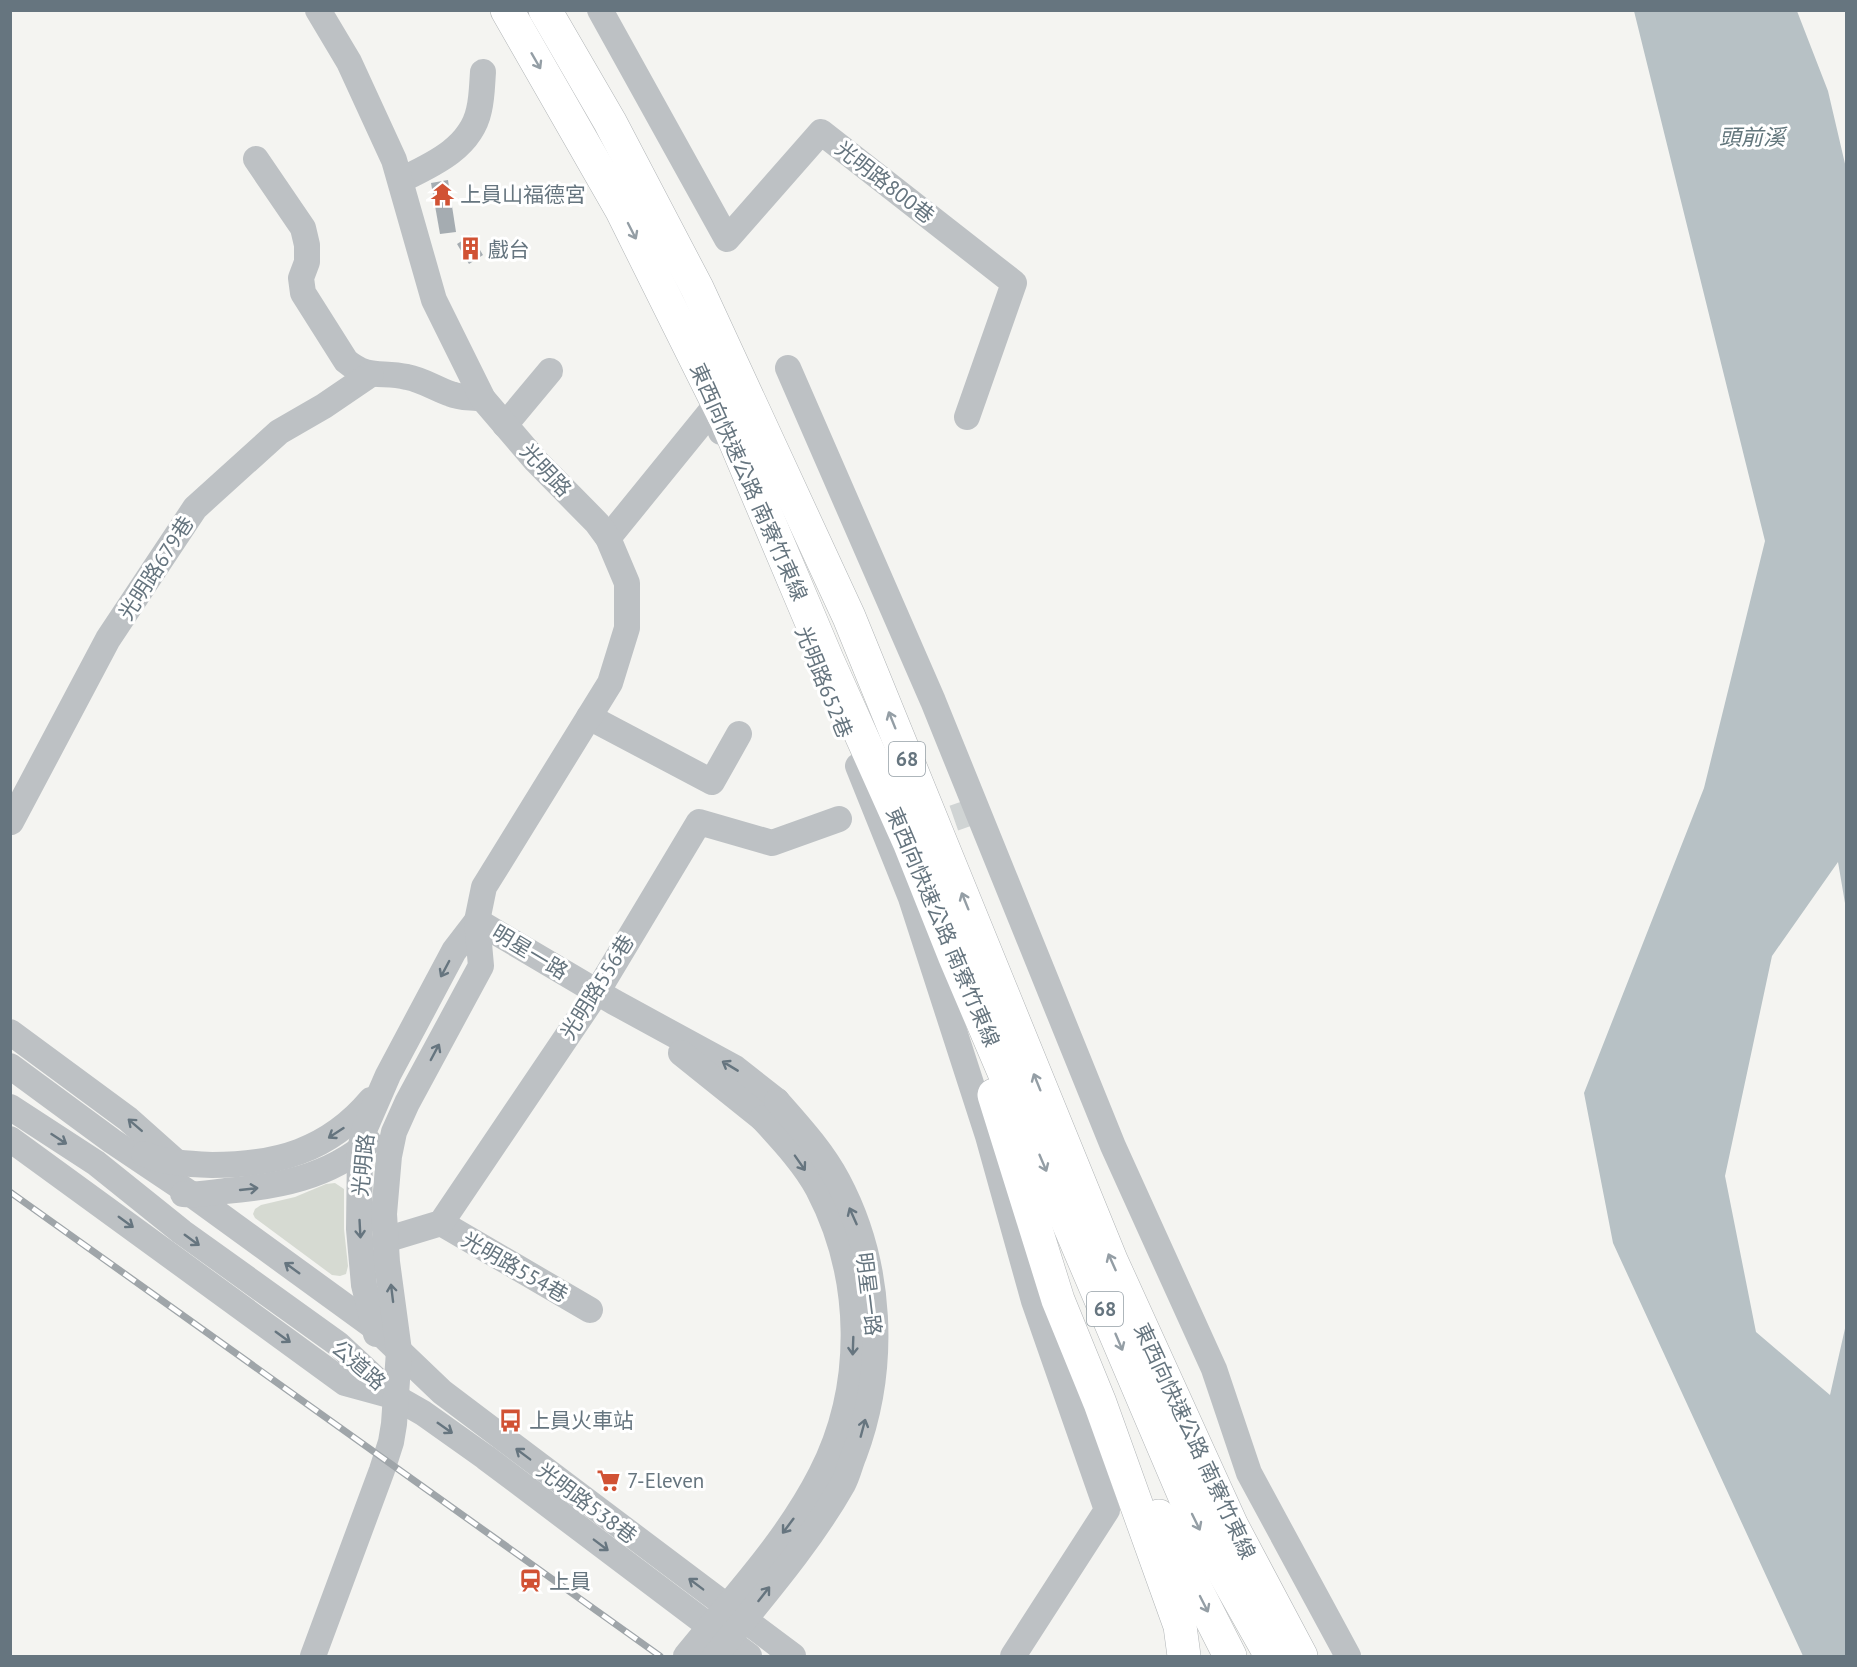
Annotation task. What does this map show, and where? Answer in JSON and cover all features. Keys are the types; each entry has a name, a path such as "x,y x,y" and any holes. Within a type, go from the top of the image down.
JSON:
{"highway":[{"name":"東西向快速公路 南寮竹東線","path":"507,10 621,209 727,422 832,670 909,842 954,955 1196,1523 1271,1656"},
{"name":"東西向快速公路 南寮竹東線","path":"544,10 610,122 697,288 849,617 1111,1260 1232,1526 1301,1656"},
{"path":"954,955 990,1082 1058,1300 1100,1403 1180,1626 1184,1656"},
{"path":"1100,1403 1230,1656"},
{"path":"1232,1526 1317,1656"}],"street":[{"name":"光明路","path":"313,1656 386,1460 394,1424 395,1397 387,1340 384,1214 389,1156 394,1132 407,1103 481,966 477,921 484,887 610,683 627,628 627,583 608,538 597,523 536,461 483,399 434,300 394,160 349,62 318,10"},
{"name":"光明路800巷","path":"600,10 727,239 821,132 1014,283 967,417"},
{"path":"401,180 439,161 462,141 473,126 479,111 483,72"},
{"path":"256,159 303,228 307,245 307,262 301,278 303,293 346,361 355,368 371,374 406,376 431,384 452,395 483,399"},
{"path":"788,368 933,701 1113,1146 1214,1369 1250,1473 1348,1656"},
{"path":"505,424 550,371"},
{"name":"光明路679巷","path":"11,822 108,639 195,508 279,432 324,406 371,374"},
{"name":"光明路652巷","path":"608,538 712,410 911,898 988,1136 1034,1301 1107,1509 1013,1656"},
{"path":"589,717 712,782 739,734"},
{"name":"光明路556巷","path":"441,1223 605,997 699,822 772,843 839,819"},
{"name":"光明路","path":"395,1397 387,1340 364,1285 359,1205 360,1150 365,1128 388,1075 454,951 477,921"},
{"name":"明星一路","path":"477,921 605,997 735,1068 770,1110 792,1150 818,1188 837,1230 849,1275 854,1326 852,1381 837,1435 822,1473 799,1512 686,1656"},
{"path":"10,1032 128,1119 178,1164 191,1194"},
{"name":"公道路","path":"10,1066 112,1141 191,1194 387,1340"},
{"name":"公道路","path":"112,1141 153,1158 178,1164 233,1165 285,1157 324,1141 350,1124 371,1101 388,1075"},
{"path":"78,1187 191,1194 265,1188 291,1182 334,1166 360,1150 384,1130 407,1103"},
{"name":"公道路","path":"10,1107 96,1163 182,1232 338,1344 395,1397"},
{"name":"明星一路","path":"715,1656 818,1525 844,1482 862,1434 874,1384 876,1326 869,1269 858,1227 837,1180 809,1137 770,1110"},
{"name":"公道路","path":"10,1139 345,1383 395,1397"},
{"path":"385,1240 441,1223"},
{"name":"光明路554巷","path":"441,1223 590,1310"},
{"name":"光明路538巷","path":"387,1340 427,1380 489,1429 793,1656"},
{"name":"光明路538巷","path":"395,1397 423,1413 485,1457 749,1656"}],"shaded area":[{"path":"335,1183 344,1189 344,1229 348,1266 346,1274 340,1276 332,1275 255,1218 253,1214 255,1209 261,1205 295,1197 326,1184"}],"water":[{"name":"頭前溪","path":"1634,11 1797,11 1828,91 1846,168 1846,909 1838,862 1772,956 1725,1176 1756,1332 1830,1395 1846,1324 1846,1656 1803,1656 1613,1243 1584,1093 1704,788 1765,541"}],"building":[{"path":"448,180 456,232 440,234 431,183"},
{"name":"戲台","path":"471,235 483,255 469,264 457,244"}],"tunnel":[{"path":"917,831 977,810"}],"railway":[{"path":"10,1192 660,1656"}],"place":[{"name":"上員山福德宮","path":"442,194"},
{"name":"戲台","path":"470,249"},
{"name":"上員火車站","path":"511,1420"},
{"name":"7-Eleven","path":"609,1480"},
{"name":"上員","path":"531,1581"}]}
